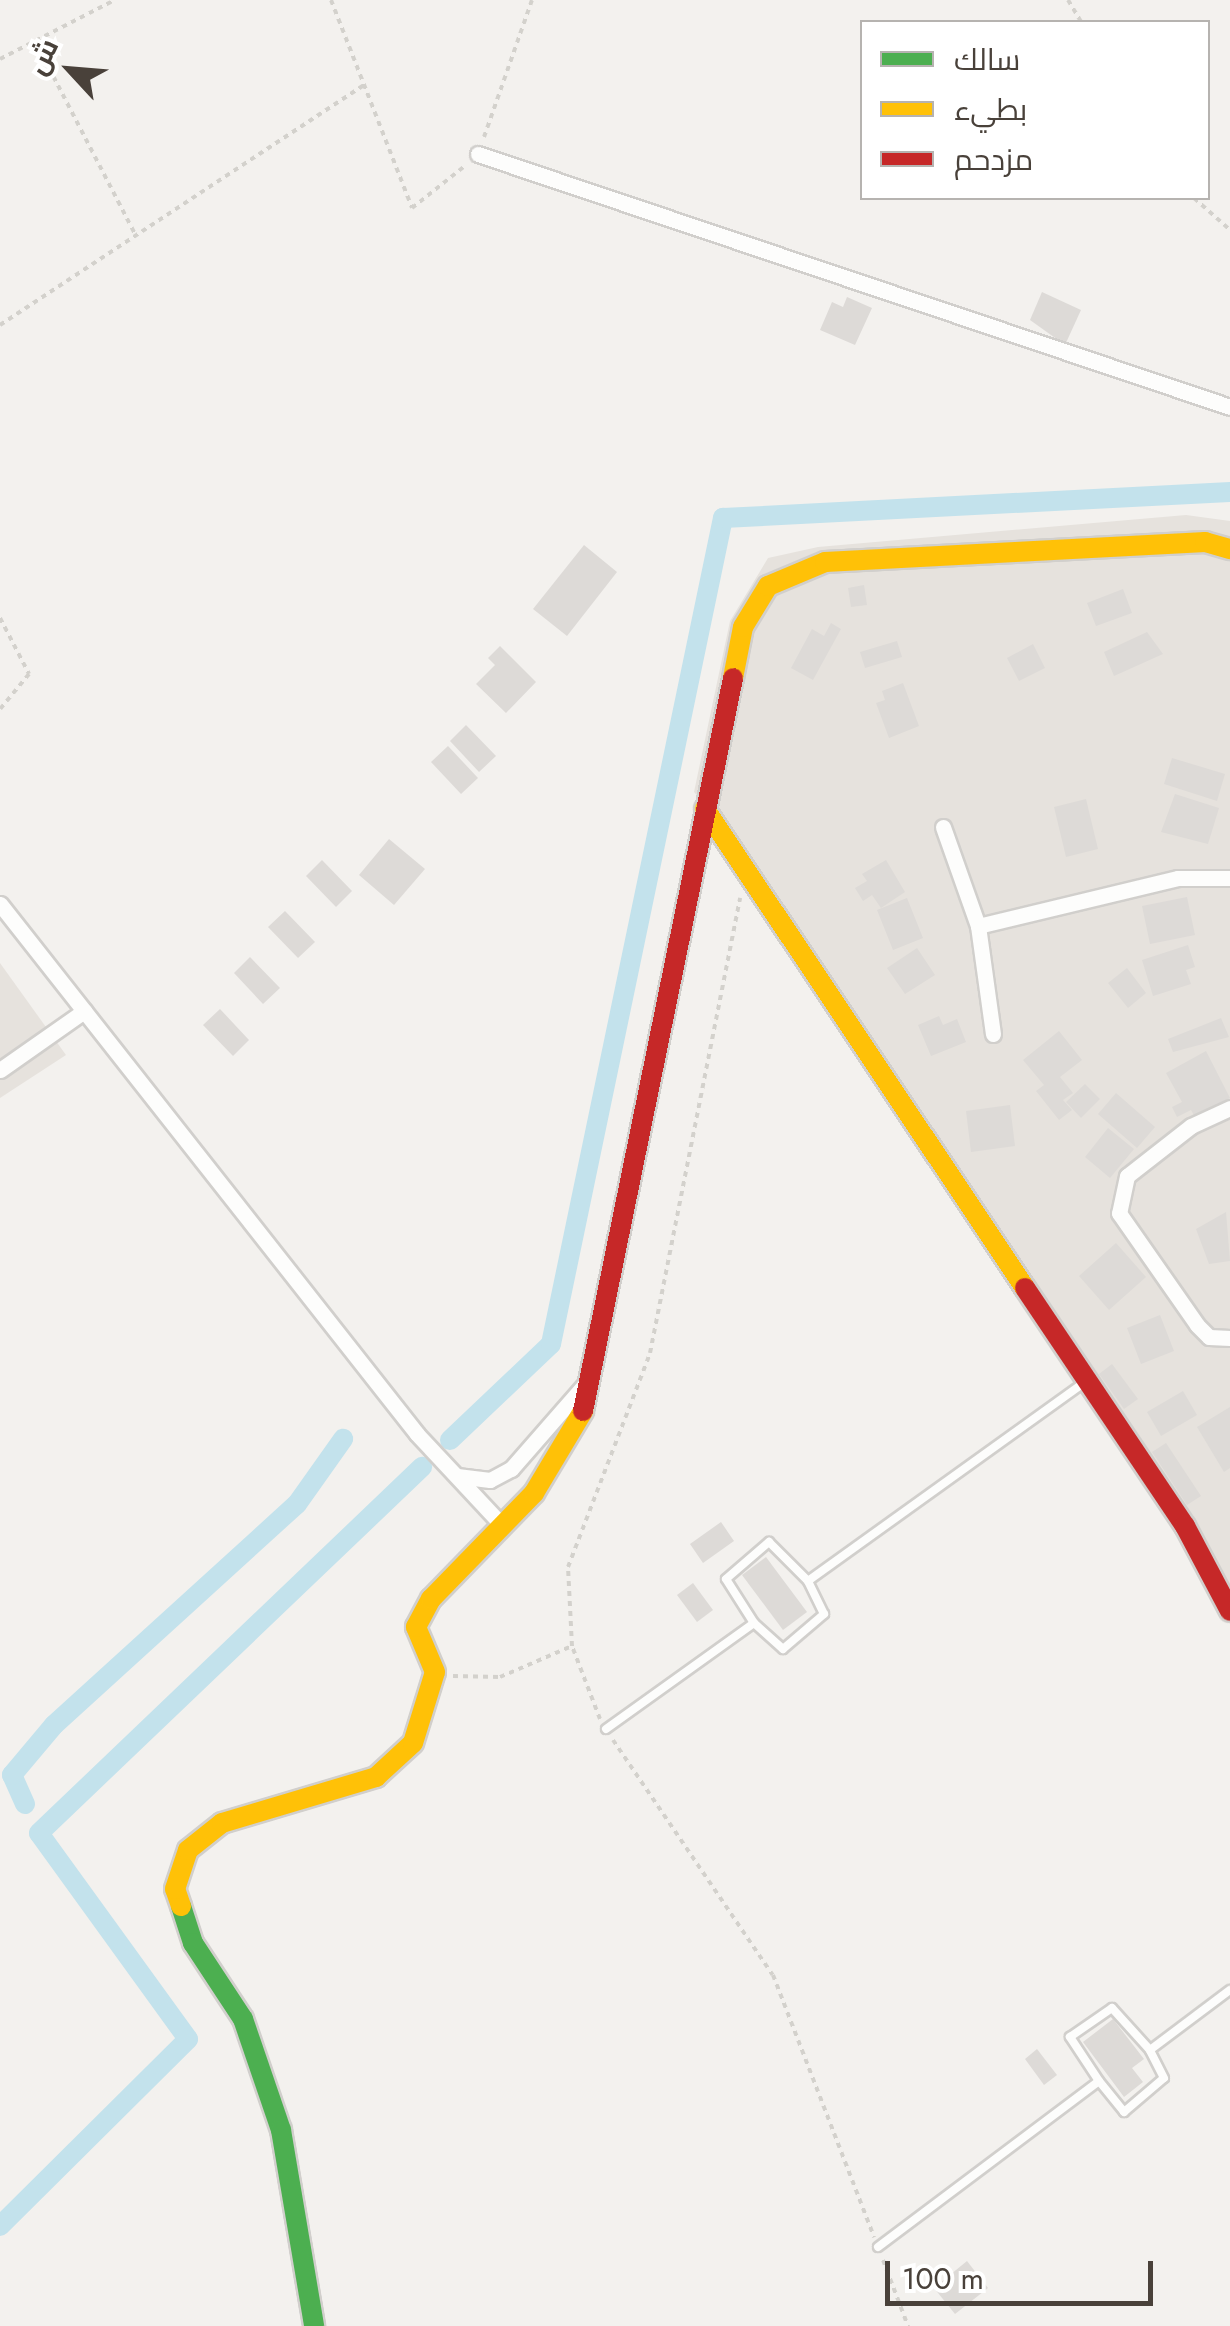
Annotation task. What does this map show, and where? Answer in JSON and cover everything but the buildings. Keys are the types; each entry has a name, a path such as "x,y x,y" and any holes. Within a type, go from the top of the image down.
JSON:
{"street":[{"path":"478,154 1230,407"},
{"path":"314,2326 281,2130 242,2019 193,1942 175,1890 188,1850 222,1823 376,1777 413,1744 436,1672 416,1626 431,1599 500,1523 534,1493 570,1438 594,1373 743,627 768,586 825,562 1205,542 1230,550"},
{"path":"705,809 747,864 1185,1526 1230,1611"},
{"path":"943,827 978,926 993,1034"},
{"path":"978,926 1178,878 1230,878"},
{"path":"0,904 416,1434 500,1523"},
{"path":"0,1070 84,1012"},
{"path":"1230,1108 1191,1126 1127,1176 1119,1213 1198,1325 1209,1337 1230,1338"},
{"path":"457,1476 490,1480 511,1469 594,1373"}],"lane":[{"path":"808,1581 1088,1379"},
{"path":"770,1542 808,1581 824,1614 783,1649 754,1623 726,1578 770,1542"},
{"path":"606,1729 754,1623"},
{"path":"1150,2050 1230,1990"},
{"path":"1112,2008 1150,2050 1164,2078 1124,2112 1070,2037 1112,2008"},
{"path":"878,2246 1099,2081"}],"path":[{"path":"0,50 2,58 115,0"},
{"path":"331,0 412,208 478,154 532,0"},
{"path":"36,41 136,236"},
{"path":"0,325 364,85"},
{"path":"1196,200 1230,230"},
{"path":"0,618 29,674 1,708"},
{"path":"747,864 650,1353 568,1566 572,1646 606,1729 772,1975 908,2326"},
{"path":"436,1672 500,1677 572,1646"}],"shaded area":[{"path":"1186,515 1230,521 1230,1603 734,838 694,792 730,621 768,558 818,547"},
{"path":"0,963 66,1055 0,1098"}],"waterway":[{"path":"450,1440 551,1344 723,518 1230,492"},
{"path":"25,1804 12,1775 54,1725 297,1504 343,1439"},
{"path":"0,2226 188,2039 39,1833 422,1467"}],"traffic: fast":[{"path":"181,1906 193,1943 243,2019 281,2130 314,2326"}],"traffic: slow":[{"path":"733,678 743,627 768,586 825,562 1205,542 1230,549"},
{"path":"705,809 1025,1288"},
{"path":"181,1906 175,1889 188,1850 222,1823 376,1777 413,1743 435,1672 416,1627 431,1599 534,1493 583,1411"}],"traffic: jam":[{"path":"583,1411 733,678"},
{"path":"1025,1288 1185,1526 1230,1611"}]}
